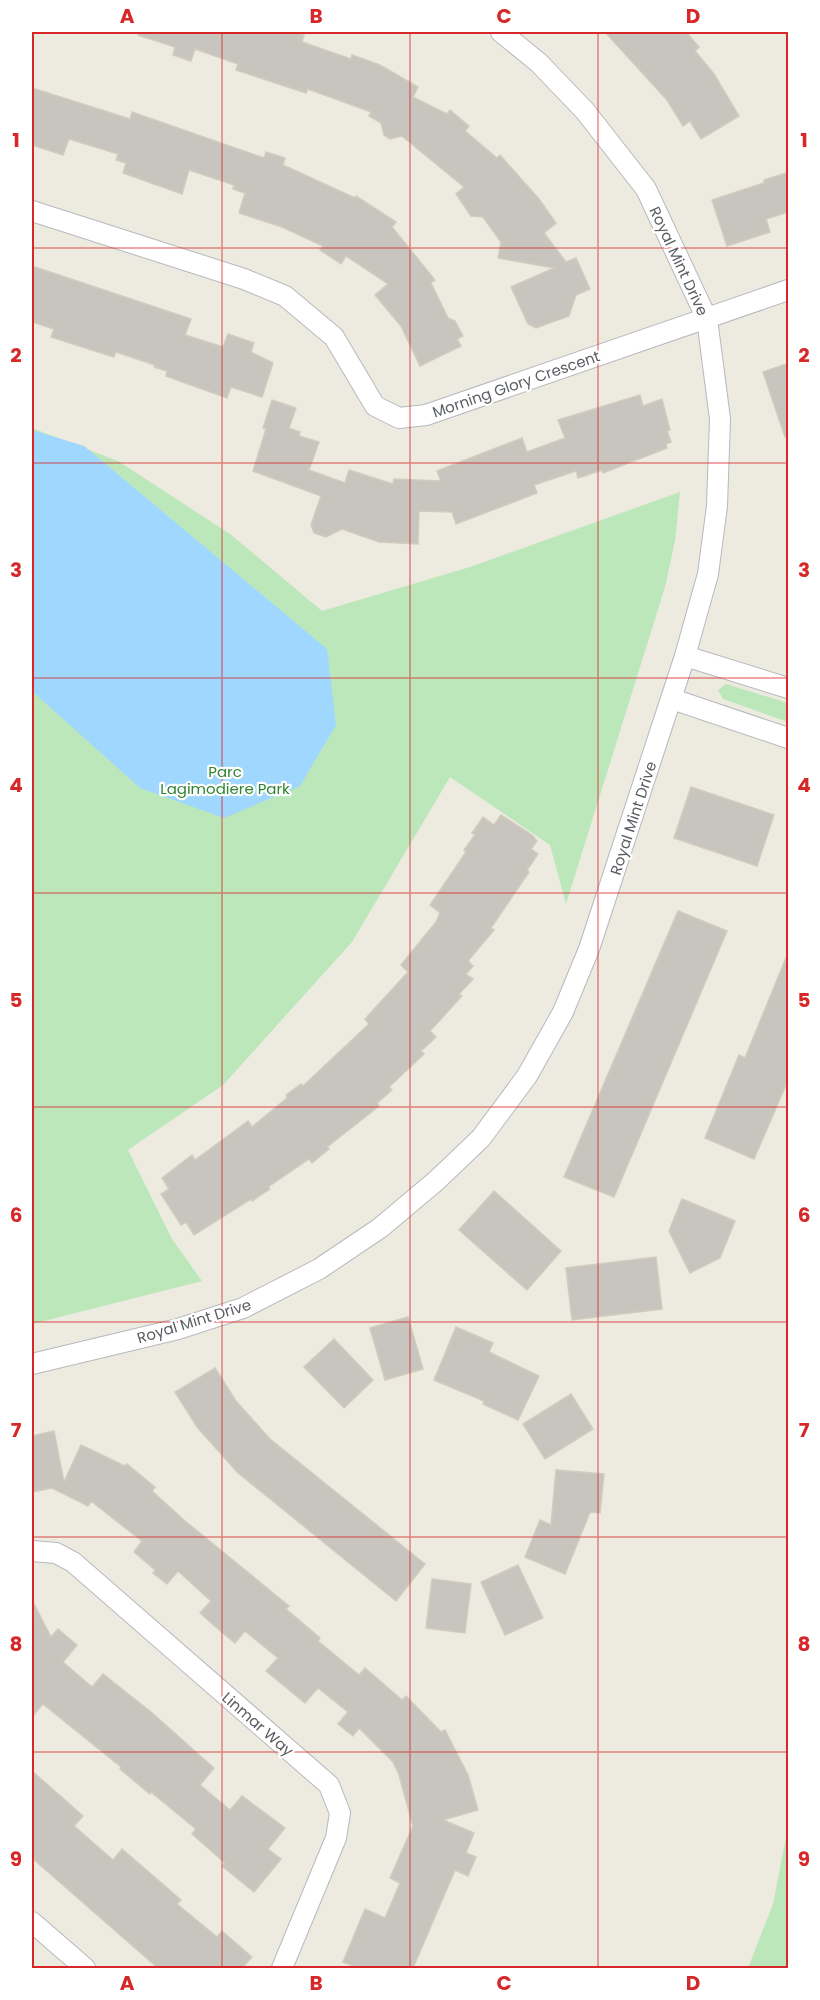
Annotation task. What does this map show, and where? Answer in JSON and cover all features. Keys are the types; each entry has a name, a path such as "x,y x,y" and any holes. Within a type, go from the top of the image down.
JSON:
{"street":[{"name":"Royal Mint Drive","path":"32,1364 178,1329 243,1308 320,1269 380,1228 436,1181 481,1138 527,1076 563,1012 589,949 686,656 708,574 717,506 720,419 707,319 646,189 585,111 539,63 501,32"},
{"name":"Morning Glory Crescent","path":"32,211 244,279 285,296 334,337 375,406 399,418 426,415 789,290"},
{"path":"686,656 789,688"},
{"path":"672,699 789,738"},
{"name":"Linmar Way","path":"32,1551 56,1553 74,1562 329,1785 340,1813 336,1838 282,1968"},
{"path":"32,1922 85,1968"}],"green space":[{"name":"Parc Lagimodiere Park","path":"32,428 118,461 230,534 322,611 470,567 680,492 675,541 665,587 566,904 550,845 450,777 352,942 223,1085 128,1150 172,1239 202,1281 32,1324"},
{"path":"726,684 788,703 788,722 723,699 718,690"},
{"path":"788,1827 788,1968 748,1968 773,1904"}],"water":[{"path":"32,430 84,446 327,649 336,725 300,786 224,818 140,788 32,691"}],"building":[{"path":"139,32 293,32 304,35 302,42 351,59 352,55 380,65 418,87 413,97 447,114 450,110 469,126 465,131 497,158 500,155 539,199 556,223 544,233 566,262 576,258 590,289 576,295 569,316 536,328 528,324 511,287 554,268 498,258 501,242 483,217 471,216 456,194 464,187 402,136 390,139 384,135 381,123 369,116 371,112 308,89 306,93 236,70 238,64 195,49 191,61 173,55 175,47 138,35"},
{"path":"605,32 686,32 699,47 695,51 714,74 739,116 701,139 690,121 683,126 667,100"},
{"path":"32,88 130,119 132,112 264,158 266,152 285,158 283,165 355,198 356,196 396,222 392,227 435,280 431,283 448,318 455,321 463,336 457,339 461,346 420,366 401,326 375,295 388,284 346,256 341,264 320,250 323,246 282,227 239,213 245,193 233,189 234,185 189,170 182,194 123,173 126,163 116,160 118,154 69,139 63,155 32,145"},
{"path":"789,172 789,212 766,219 770,232 727,246 712,200"},
{"path":"32,266 191,319 185,335 223,347 228,334 254,343 251,352 273,363 262,397 231,387 227,398 166,376 167,371 154,367 155,365 116,352 114,357 51,337 54,329 32,322"},
{"path":"789,363 789,437 785,437 763,372"},
{"path":"640,395 643,406 662,399 670,430 667,431 671,442 666,444 667,448 603,473 602,470 578,478 576,471 534,485 537,493 456,524 452,512 419,511 418,544 379,542 342,529 326,537 314,533 311,525 321,496 253,471 272,400 296,408 289,428 300,432 299,436 319,442 309,470 345,483 349,470 393,484 394,479 441,481 437,471 522,438 527,452 565,438 558,420"},
{"path":"691,787 774,815 757,866 674,838"},
{"path":"501,815 532,835 537,841 531,849 538,854 527,870 529,872 491,928 494,930 468,961 473,966 466,974 473,979 459,994 462,996 430,1031 436,1037 421,1051 424,1054 389,1087 392,1090 377,1103 379,1106 327,1147 329,1149 312,1163 309,1159 252,1201 251,1199 194,1235 186,1222 181,1225 161,1194 169,1189 162,1178 192,1155 195,1160 248,1121 252,1127 287,1098 286,1095 301,1084 303,1086 369,1024 365,1019 408,972 401,965 436,922 440,913 430,905 466,852 464,850 475,835 472,833 483,817 494,825"},
{"path":"678,911 727,931 614,1197 564,1177"},
{"path":"788,953 789,1078 754,1159 705,1138 739,1055 745,1058"},
{"path":"494,1191 561,1251 527,1290 459,1230"},
{"path":"682,1199 735,1221 720,1258 690,1273 669,1231"},
{"path":"656,1257 662,1309 572,1320 566,1268"},
{"path":"408,1317 423,1369 385,1380 370,1328"},
{"path":"456,1327 493,1343 489,1352 539,1376 518,1420 483,1404 484,1401 434,1380"},
{"path":"334,1339 373,1380 344,1408 304,1367"},
{"path":"215,1368 236,1401 270,1439 425,1564 396,1601 237,1472 197,1427 175,1392"},
{"path":"571,1394 593,1429 545,1459 523,1424"},
{"path":"54,1431 64,1482 81,1445 125,1466 127,1464 155,1487 152,1491 185,1521 289,1606 286,1609 320,1638 318,1641 359,1675 365,1668 402,1700 406,1696 441,1732 445,1730 468,1775 478,1810 443,1820 474,1833 466,1853 476,1857 468,1876 455,1870 413,1968 358,1968 343,1962 365,1909 385,1918 400,1883 390,1878 413,1826 399,1775 393,1762 359,1728 353,1736 338,1724 348,1712 318,1688 305,1703 266,1671 278,1658 245,1631 235,1643 218,1629 200,1613 211,1601 178,1571 167,1584 153,1573 155,1570 134,1552 142,1541 91,1501 88,1506 52,1488 32,1492 32,1436"},
{"path":"556,1470 604,1474 600,1513 590,1512 565,1574 525,1557 540,1520 551,1525"},
{"path":"518,1565 543,1618 505,1635 481,1582"},
{"path":"432,1579 471,1584 465,1633 426,1628"},
{"path":"32,1600 51,1637 58,1629 77,1645 63,1662 92,1687 103,1674 151,1712 214,1768 200,1785 230,1810 242,1796 285,1828 268,1849 281,1859 254,1892 222,1866 225,1863 192,1834 196,1829 151,1792 150,1794 120,1769 121,1767 43,1704 32,1717"},
{"path":"32,1771 83,1816 74,1826 113,1860 122,1849 181,1900 177,1904 217,1937 222,1931 252,1957 242,1968 158,1968 32,1858"}]}
